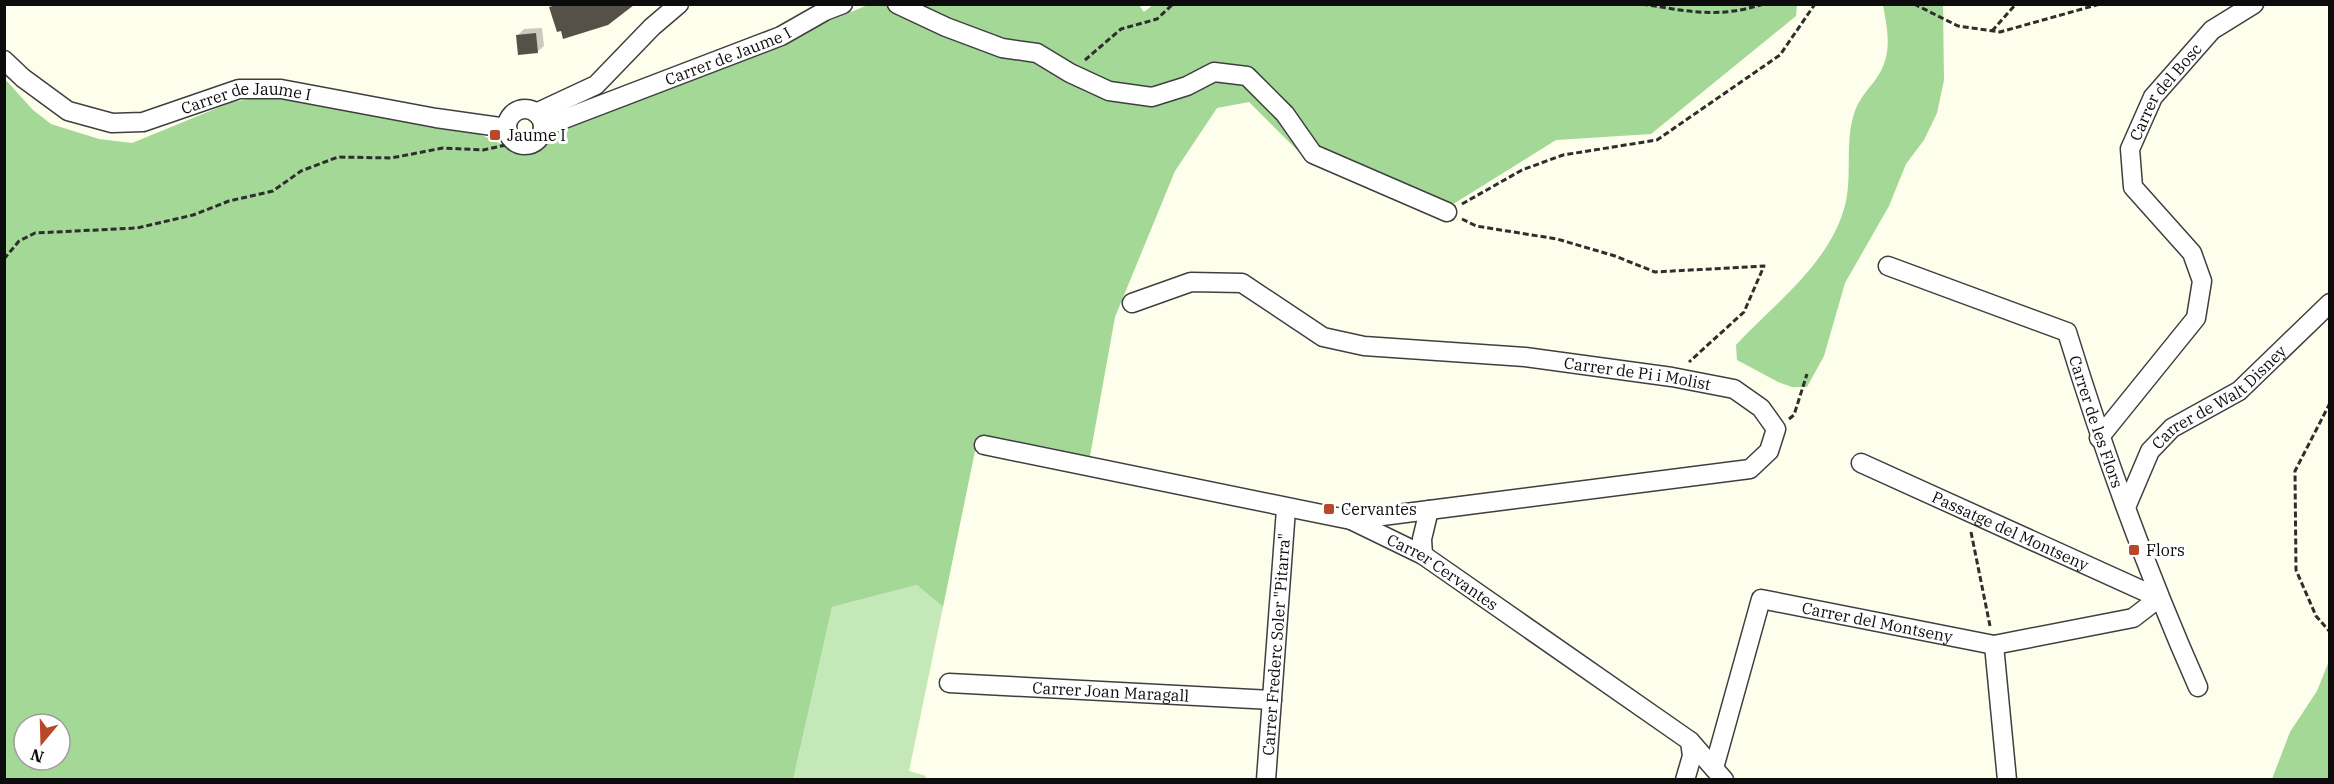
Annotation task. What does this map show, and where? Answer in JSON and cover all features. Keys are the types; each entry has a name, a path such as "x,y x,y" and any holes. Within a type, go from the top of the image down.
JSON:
{"street":[{"path":"540,120 596,86 652,27 679,4"},
{"name":"Carrer de Jaume I","path":"540,120 781,36 825,11 843,4"},
{"path":"897,4 946,27 1002,48 1037,53 1070,73 1109,91 1152,97 1187,87 1214,72 1247,76 1285,114 1312,154 1447,212"},
{"name":"Carrer del Bosc","path":"2099,438 2196,318 2202,281 2192,253 2133,187 2130,149 2153,97 2212,30 2254,4"},
{"name":"Carrer de Jaume I","path":"4,60 22,78 68,111 112,123 143,122 239,89 281,89 436,118 510,135 521,145 534,144 542,134 540,120 527,109 516,112 509,118 510,135"},
{"name":"Carrer de les Flors","path":"1888,266 2067,332 2099,438 2127,505 2159,598 2198,687"},
{"name":"Carrer de Pi i Molist","path":"1132,303 1191,282 1242,283 1323,337 1364,346 1525,357 1672,377 1734,389 1761,408 1776,429"},
{"name":"Carrer de Walt Disney","path":"2127,505 2150,451 2172,428 2239,391 2330,303"},
{"path":"1351,520 1750,469 1769,451 1776,429"},
{"name":"Carrer Cervantes","path":"984,445 1286,509 1351,520 1423,555 1690,741 1719,774"},
{"name":"Passatge del Montseny","path":"1861,463 2159,598"},
{"name":"Carrer Frederc Soler \"Pitarra\"","path":"1266,780 1286,509"},
{"path":"1423,555 1422,538 1429,510"},
{"name":"Carrer del Montseny","path":"1719,774 1761,598 1994,645 2133,618 2159,598"},
{"path":"1994,645 2007,780"},
{"name":"Carrer Joan Maragall","path":"949,682 1272,700"},
{"path":"1685,780 1692,756 1690,741"}],"path":[{"path":"1070,73 1121,29 1157,19 1173,4"},
{"path":"1642,4 1716,15 1742,11 1763,4"},
{"path":"1447,212 1522,170 1563,155 1657,140 1780,55 1815,4"},
{"path":"1914,4 1958,26 2000,32 2100,4"},
{"path":"1992,31 2016,4"},
{"path":"4,259 19,241 35,233 137,228 194,215 229,201 273,190 301,171 338,157 391,158 443,148 483,150 502,148 510,135"},
{"path":"1447,212 1476,226 1557,239 1615,256 1655,272 1764,266 1744,312 1672,377"},
{"path":"1776,429 1794,415 1807,374"},
{"path":"2330,403 2295,471 2296,570 2316,616 2330,632"},
{"path":"1966,510 1994,645"}],"green space":[{"path":"1138,4 1144,12 1154,4 1797,5 1796,16 1651,134 1556,140 1434,216 1308,161 1249,102 1217,108 1175,171 1115,317 1090,456 975,451 943,607 917,585 832,607 793,780 5,779 4,78 33,110 51,124 99,139 132,143 232,102 265,96 477,133 521,153 539,146 561,126 651,94 868,5"},
{"path":"1883,5 1943,5 1944,80 1937,113 1924,140 1906,164 1889,206 1845,283 1824,356 1807,387 1792,387 1737,360 1736,345 1816,262 1839,223 1848,190 1850,135 1854,114 1860,100 1881,70 1887,52"},
{"path":"917,585 943,607 909,771 926,776 925,779 793,780 832,607"},
{"path":"2329,661 2329,779 2272,779 2290,732 2317,691"}],"building":[{"path":"557,5 634,5 608,25 563,39 561,31 557,32 549,7"},
{"path":"536,33 538,53 518,55 516,35"}],"place":[{"name":"Jaume I","path":"495,135"},
{"name":"Cervantes","path":"1329,509"},
{"name":"Flors","path":"2134,550"}]}
